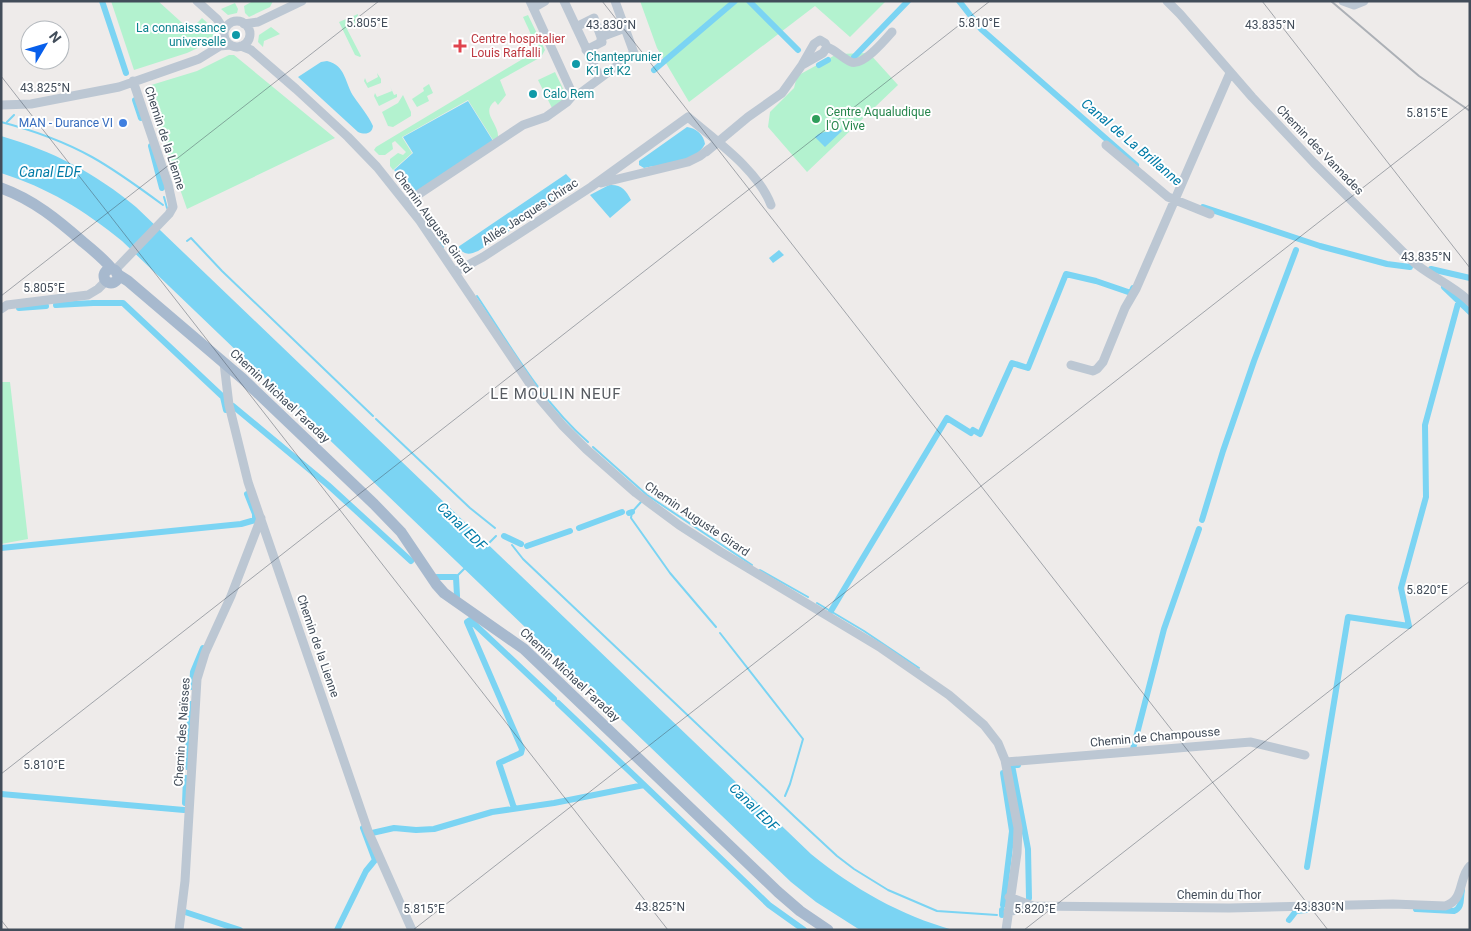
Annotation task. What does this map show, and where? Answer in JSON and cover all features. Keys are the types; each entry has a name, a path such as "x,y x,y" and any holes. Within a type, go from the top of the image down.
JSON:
{"main road":[{"path":"1,188 46,210 105,261 113,273"},
{"name":"Chemin Michael Faraday","path":"113,273 145,296 224,363 395,525 444,593 500,630 524,649 778,892 800,911 828,930"}],"street":[{"path":"197,1 218,19 226,30 230,45"},
{"path":"1,105 31,104 119,87 199,59 220,46 230,45 245,35 258,22 302,1"},
{"path":"545,1 531,4 573,95"},
{"path":"564,1 600,78"},
{"path":"407,202 523,124 546,117 568,102 573,95 579,94 634,53 614,1"},
{"name":"Chemin des Vannades","path":"1166,1 1180,14 1230,73 1314,162 1416,264 1453,288 1470,302"},
{"path":"1343,1 1354,5 1364,1"},
{"path":"576,27 594,18 600,37 625,28"},
{"path":"220,46 226,30 237,22 245,35"},
{"name":"Allée Jacques Chirac","path":"591,187 606,181 688,162 706,152 748,117 782,93 802,65 823,53 827,47 851,62 856,63 868,56 892,32"},
{"name":"Chemin Auguste Girard","path":"245,35 251,50 378,167 407,202 540,399 563,426 609,469 641,497 679,525 881,648 948,695 984,725 998,743 1006,762 1018,828 1017,853 1010,897"},
{"path":"586,50 602,42 601,39"},
{"path":"1071,365 1090,371 1097,369 1101,365 1230,73"},
{"name":"Chemin de la Lienne","path":"1,309 11,305 88,295 98,289 173,209 168,184 133,81"},
{"name":"Allée Jacques Chirac","path":"455,272 490,252 591,187 688,117 706,133"},
{"path":"706,133 758,182 766,192 771,205"},
{"path":"706,133 711,144 706,152"},
{"path":"1106,145 1159,191 1176,197 1210,214"},
{"path":"634,156 631,164 635,172 640,173"},
{"name":"Chemin de la Lienne","path":"224,363 234,424 248,482 368,831 412,930"},
{"name":"Chemin des Naïsses","path":"179,930 186,881 197,679 205,653 231,596 260,518"},
{"name":"Chemin de Champousse","path":"1006,762 1251,742 1305,755"},
{"name":"Chemin du Thor","path":"1008,912 1033,906 1228,908 1403,904 1442,906 1450,904 1458,897 1464,876 1470,866"},
{"path":"1006,927 1010,897"},
{"name":"Chemin du Thor","path":"1010,897 1033,906"}],"green space":[{"path":"111,1 158,1 190,30 202,18 214,29 215,40 187,53 134,70"},
{"path":"253,1 273,1 270,7 249,17 245,13 244,6"},
{"path":"640,1 886,1 850,37 815,6 689,102 657,48"},
{"path":"235,3 238,9 237,13 228,15 221,9"},
{"path":"358,14 357,25 347,29 360,57 355,55 339,22"},
{"path":"528,15 545,50 541,57 500,80 506,95 498,105 495,101 489,110 498,132 498,137 493,140 468,100 402,137 412,153 393,170 390,166 390,159 398,153 403,155 406,152 395,141 392,143 393,149 385,155 379,155 374,150 376,147 526,57 532,47 532,37 523,17"},
{"path":"271,27 280,34 264,41 263,47 258,42 259,35"},
{"name":"Centre Aqualudique l'O Vive","path":"869,53 898,85 807,172 768,127 770,112 794,88 797,76 837,54"},
{"path":"229,55 234,55 335,138 187,209 146,93 148,86 197,71"},
{"path":"555,72 566,95 564,100 552,108 538,80"},
{"path":"377,73 381,83 368,88 364,81 365,78 367,83 378,77"},
{"path":"429,84 433,93 427,96 429,101 417,107 412,99 424,91 423,88"},
{"path":"390,86 394,95 397,94 397,97 379,106 374,96 375,93 377,97 392,91"},
{"path":"403,95 411,116 393,127 388,126 382,112 398,103"},
{"path":"1,382 10,382 28,539 1,544"}],"water":[{"path":"327,61 338,66 342,71 351,92 373,126 370,132 366,134 358,132 298,77 321,62"},
{"path":"468,101 493,141 414,194 394,170 413,153 403,137"},
{"path":"687,127 696,130 703,138 705,144 701,150 678,162 644,168 639,165 639,161"},
{"path":"838,127 842,131 825,147 815,137 821,133"},
{"name":"Canal EDF","path":"1,136 73,164 105,184 136,207 811,854 844,879 878,900 914,917 953,930 860,930 816,902 791,882 122,241 94,219 65,201 1,173"},
{"path":"566,174 578,187 478,251 472,253 462,252 458,247"},
{"path":"609,185 623,188 631,200 610,218 590,195"},
{"path":"779,250 784,255 773,263 769,258"}],"waterway":[{"path":"102,1 126,73"},
{"name":"Canal de La Brillanne","path":"654,70 735,1"},
{"name":"Canal de La Brillanne","path":"749,1 798,50"},
{"name":"Canal de La Brillanne","path":"854,57 908,1"},
{"name":"Canal de La Brillanne","path":"959,1 981,29 1136,165"},
{"name":"Canal de La Brillanne","path":"819,65 828,60"},
{"path":"135,100 141,118"},
{"path":"7,122 14,115"},
{"path":"1,122 47,136 81,151 101,162 163,205"},
{"path":"151,146 162,188"},
{"path":"164,197 167,208"},
{"name":"Canal de La Brillanne","path":"1203,207 1320,246 1387,264 1410,267"},
{"path":"187,241 191,238 222,271 373,416"},
{"path":"439,241 443,247"},
{"path":"1202,520 1254,361 1296,250"},
{"name":"Canal de La Brillanne","path":"1431,269 1470,278"},
{"path":"973,430 980,434 1012,363 1028,368 1066,274 1096,281 1131,293 1133,288"},
{"path":"1444,287 1470,312"},
{"path":"477,296 542,392 571,426 588,442"},
{"path":"1307,867 1348,617 1409,626 1401,588 1426,497 1425,425 1459,300"},
{"path":"92,303 123,303 223,397 226,410"},
{"path":"56,305 93,303"},
{"path":"19,308 46,306"},
{"path":"233,406 328,485 411,561"},
{"path":"831,611 947,418 971,433"},
{"path":"376,419 470,508 495,528"},
{"path":"593,447 647,495 752,565"},
{"path":"1,548 241,524 255,520 255,514 247,494"},
{"path":"641,502 632,512 631,518 670,573 716,627"},
{"path":"579,528 622,512"},
{"path":"1133,749 1164,629 1199,529"},
{"path":"527,546 570,531"},
{"path":"487,545 496,536"},
{"path":"504,536 521,544"},
{"path":"512,545 523,559 795,817 854,869 888,890 937,911 997,915"},
{"path":"456,577 465,568"},
{"path":"760,570 808,597"},
{"path":"437,577 456,577 457,596"},
{"path":"817,603 864,631 919,668"},
{"path":"514,808 499,763 521,753 522,749 467,622 470,620 554,699"},
{"path":"720,633 803,739 785,796"},
{"path":"192,687 193,672 203,648"},
{"path":"372,833 394,828 434,829 492,812 554,803 644,785 558,703"},
{"path":"187,767 191,704"},
{"path":"1018,765 1012,765 1028,849 1029,898"},
{"path":"1003,773 1012,831 1003,905"},
{"path":"185,803 186,778"},
{"path":"644,785 769,905 804,930"},
{"path":"1,794 184,810"},
{"path":"337,930 366,871 375,860 363,828"},
{"path":"1416,909 1454,911 1460,905 1462,890"},
{"path":"1002,910 1002,915"},
{"path":"1289,920 1296,911 1306,910"},
{"path":"185,912 240,930"}],"railway":[{"path":"1331,1 1419,76 1470,111"}],"place":[{"name":"La connaissance universelle","path":"236,35"},
{"name":"Centre hospitalier Louis Raffalli","path":"460,46"},
{"name":"Chanteprunier K1 et K2","path":"576,64"},
{"name":"Calo Rem","path":"533,94"},
{"name":"Centre Aqualudique l'O Vive","path":"816,119"},
{"name":"MAN - Durance VI","path":"123,123"}],"district":[{"name":"LE MOULIN NEUF","path":"556,394"}]}
